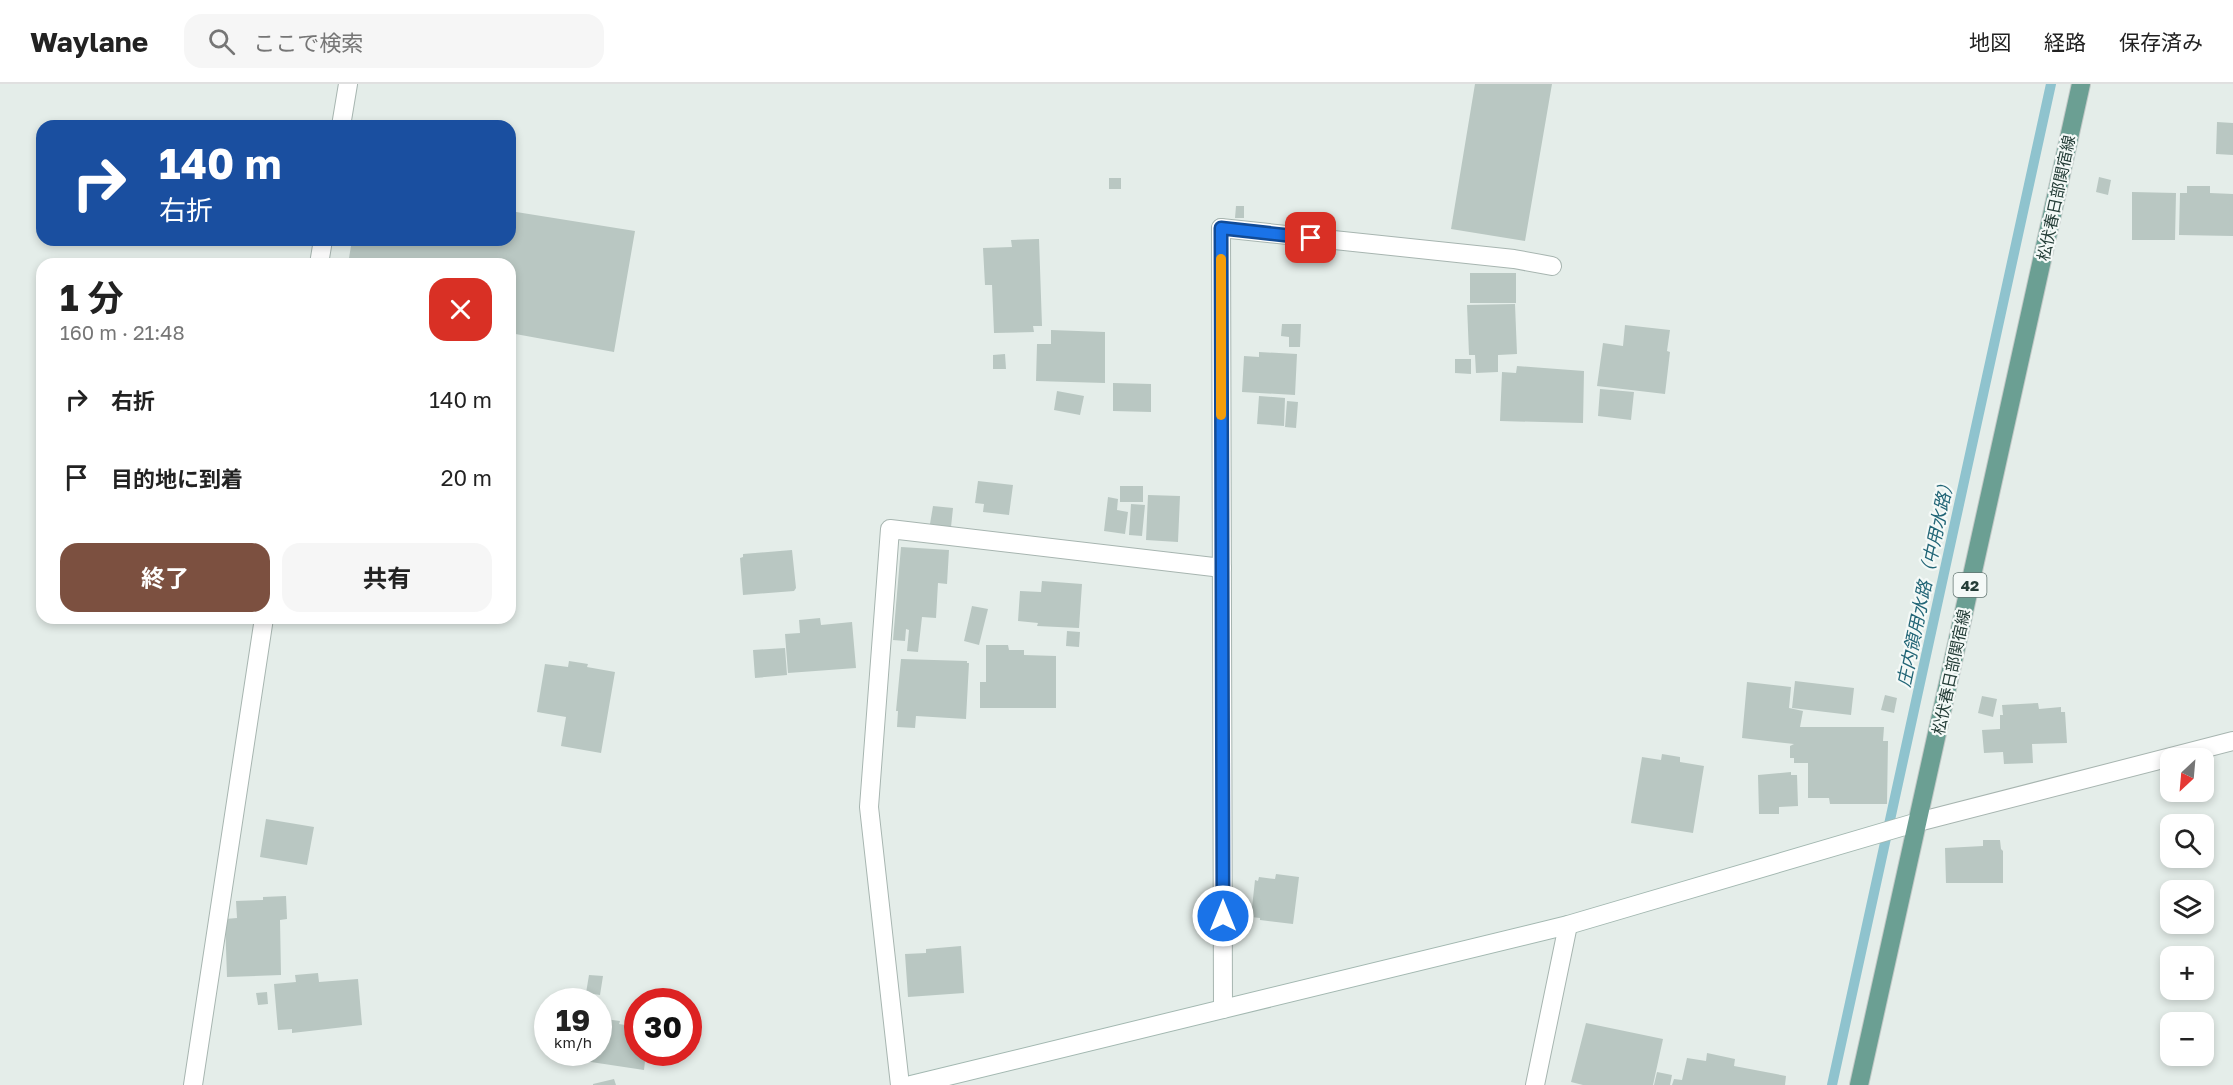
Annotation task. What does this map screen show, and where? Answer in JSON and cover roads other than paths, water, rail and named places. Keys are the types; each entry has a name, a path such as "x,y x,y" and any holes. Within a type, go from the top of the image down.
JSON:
{"main road":[{"name":"松伏春日部関宿線","path":"1859,1085 2081,84"}],"street":[{"path":"342,120 348,84"},
{"path":"1224,1009 1221,228 1514,259 1552,266"},
{"path":"900,1085 869,807 890,529 1222,568"},
{"path":"193,1085 263,624"},
{"path":"911,1085 1568,925 1918,822 2233,741"},
{"path":"1535,1085 1568,925"}],"waterway":[{"name":"庄内領用水路（中用水路）","path":"1832,1085 2051,84"}]}
